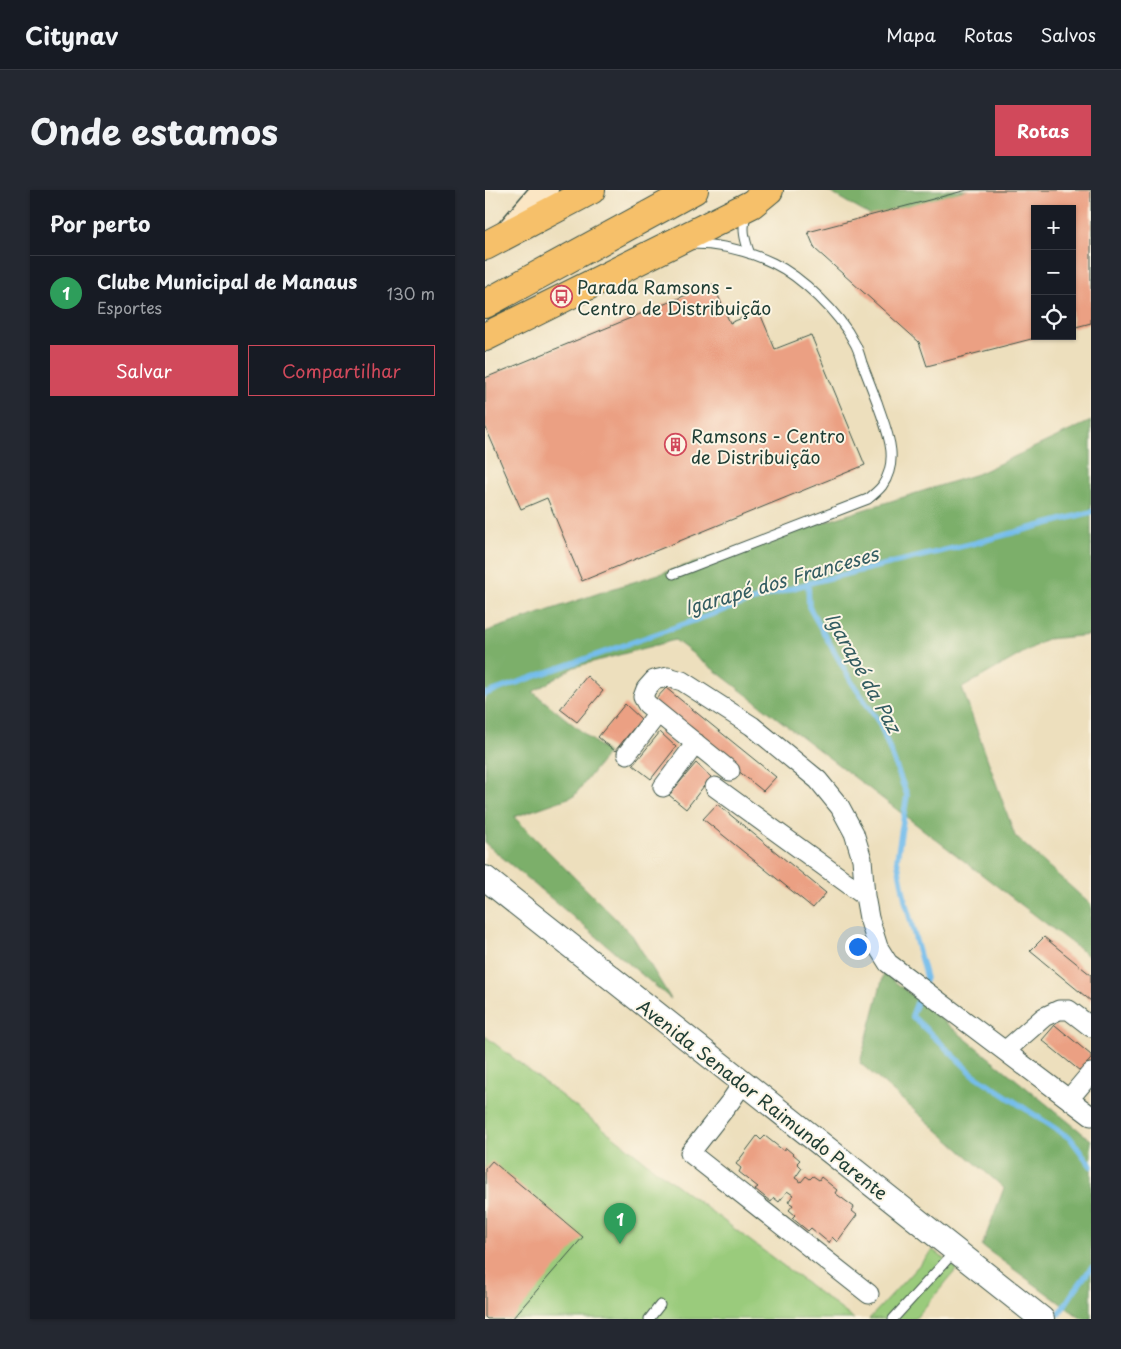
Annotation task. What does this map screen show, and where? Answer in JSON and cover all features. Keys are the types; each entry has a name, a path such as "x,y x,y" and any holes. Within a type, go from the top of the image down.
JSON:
{"highway":[{"path":"496,240 591,190"},
{"path":"485,304 694,190"},
{"path":"485,337 761,197"}],"main road":[{"path":"496,240 545,190"}],"street":[{"path":"730,771 647,704 643,697 654,680 668,677 682,682 752,726 818,780 840,808 854,833 862,859 869,918 878,947 888,963 1091,1116"},
{"path":"627,754 658,713"},
{"path":"663,787 696,743"},
{"path":"715,787 865,896"},
{"name":"Avenida Senador Raimundo Parente","path":"485,878 1040,1317"},
{"path":"1005,1051 1044,1017 1059,1010 1069,1010 1091,1027"},
{"path":"1069,1099 1091,1073"},
{"path":"743,1082 730,1102 690,1153 869,1294"}],"lane":[{"path":"750,254 744,229 746,217 761,197"},
{"path":"667,246 707,244 750,254 775,264 799,280 822,300 842,322 855,343 888,434 892,456 890,471 881,487 868,499 673,574"},
{"path":"893,1319 955,1251"},
{"path":"649,1319 660,1305"}],"green space":[{"path":"826,190 969,190 871,216"},
{"path":"1091,421 1091,635 1047,639 962,688 1015,836 1091,905 1091,958 675,640 574,667 533,692 608,753 574,796 514,817 632,935 671,999 485,843 485,632 608,590 977,474"},
{"path":"884,973 1091,1140 1091,1319 1082,1319 982,1246 1004,1188 860,1063"},
{"path":"485,1036 655,1169 854,1319 485,1319"},
{"path":"933,1250 957,1269 915,1319 869,1319"}],"building":[{"path":"967,190 1091,190 1091,323 1076,327 1076,205 1031,205 1031,339 927,366 919,342 815,249 808,232"},
{"name":"Ramsons - Centro de Distribuição","path":"713,284 730,323 759,311 775,349 811,335 865,465 582,581 547,498 521,509 485,426 485,378"},
{"path":"587,676 603,691 577,722 560,709"},
{"path":"666,688 776,777 763,791 653,702"},
{"path":"625,704 641,719 615,751 598,737"},
{"path":"660,732 676,747 651,779 633,765"},
{"path":"696,763 711,777 686,809 669,795"},
{"path":"717,804 826,893 813,908 703,819"},
{"path":"1044,937 1091,975 1091,1001 1030,951"},
{"path":"1055,1025 1091,1055 1091,1059 1080,1071 1042,1040"},
{"path":"757,1136 761,1140 765,1136 784,1151 786,1148 800,1160 797,1163 802,1168 795,1178 801,1182 806,1176 810,1179 813,1176 819,1180 821,1177 837,1190 835,1193 854,1207 852,1211 857,1215 837,1242 832,1237 829,1243 811,1228 808,1231 792,1218 795,1215 789,1210 793,1205 788,1202 793,1195 787,1191 779,1202 774,1198 771,1202 755,1189 758,1187 739,1172 741,1168 736,1164"},
{"path":"492,1161 583,1237 512,1319 487,1319 485,1317 485,1169"}],"waterway":[{"name":"Igarapé dos Franceses","path":"485,694 750,601 813,582 975,543 1091,512"},
{"name":"Igarapé da Paz","path":"813,582 808,584 809,607 851,681 880,724 907,795 897,859 905,900 926,978 912,1016 973,1074 1071,1139 1091,1166"},
{"name":"Igarapé da Paz","path":"1059,1314 1091,1268"}],"place":[{"name":"Parada Ramsons - Centro de Distribuição","path":"561,296"},
{"name":"Ramsons - Centro de Distribuição","path":"675,445"},
{"name":"Clube Municipal de Manaus","path":"620,1244"}]}
